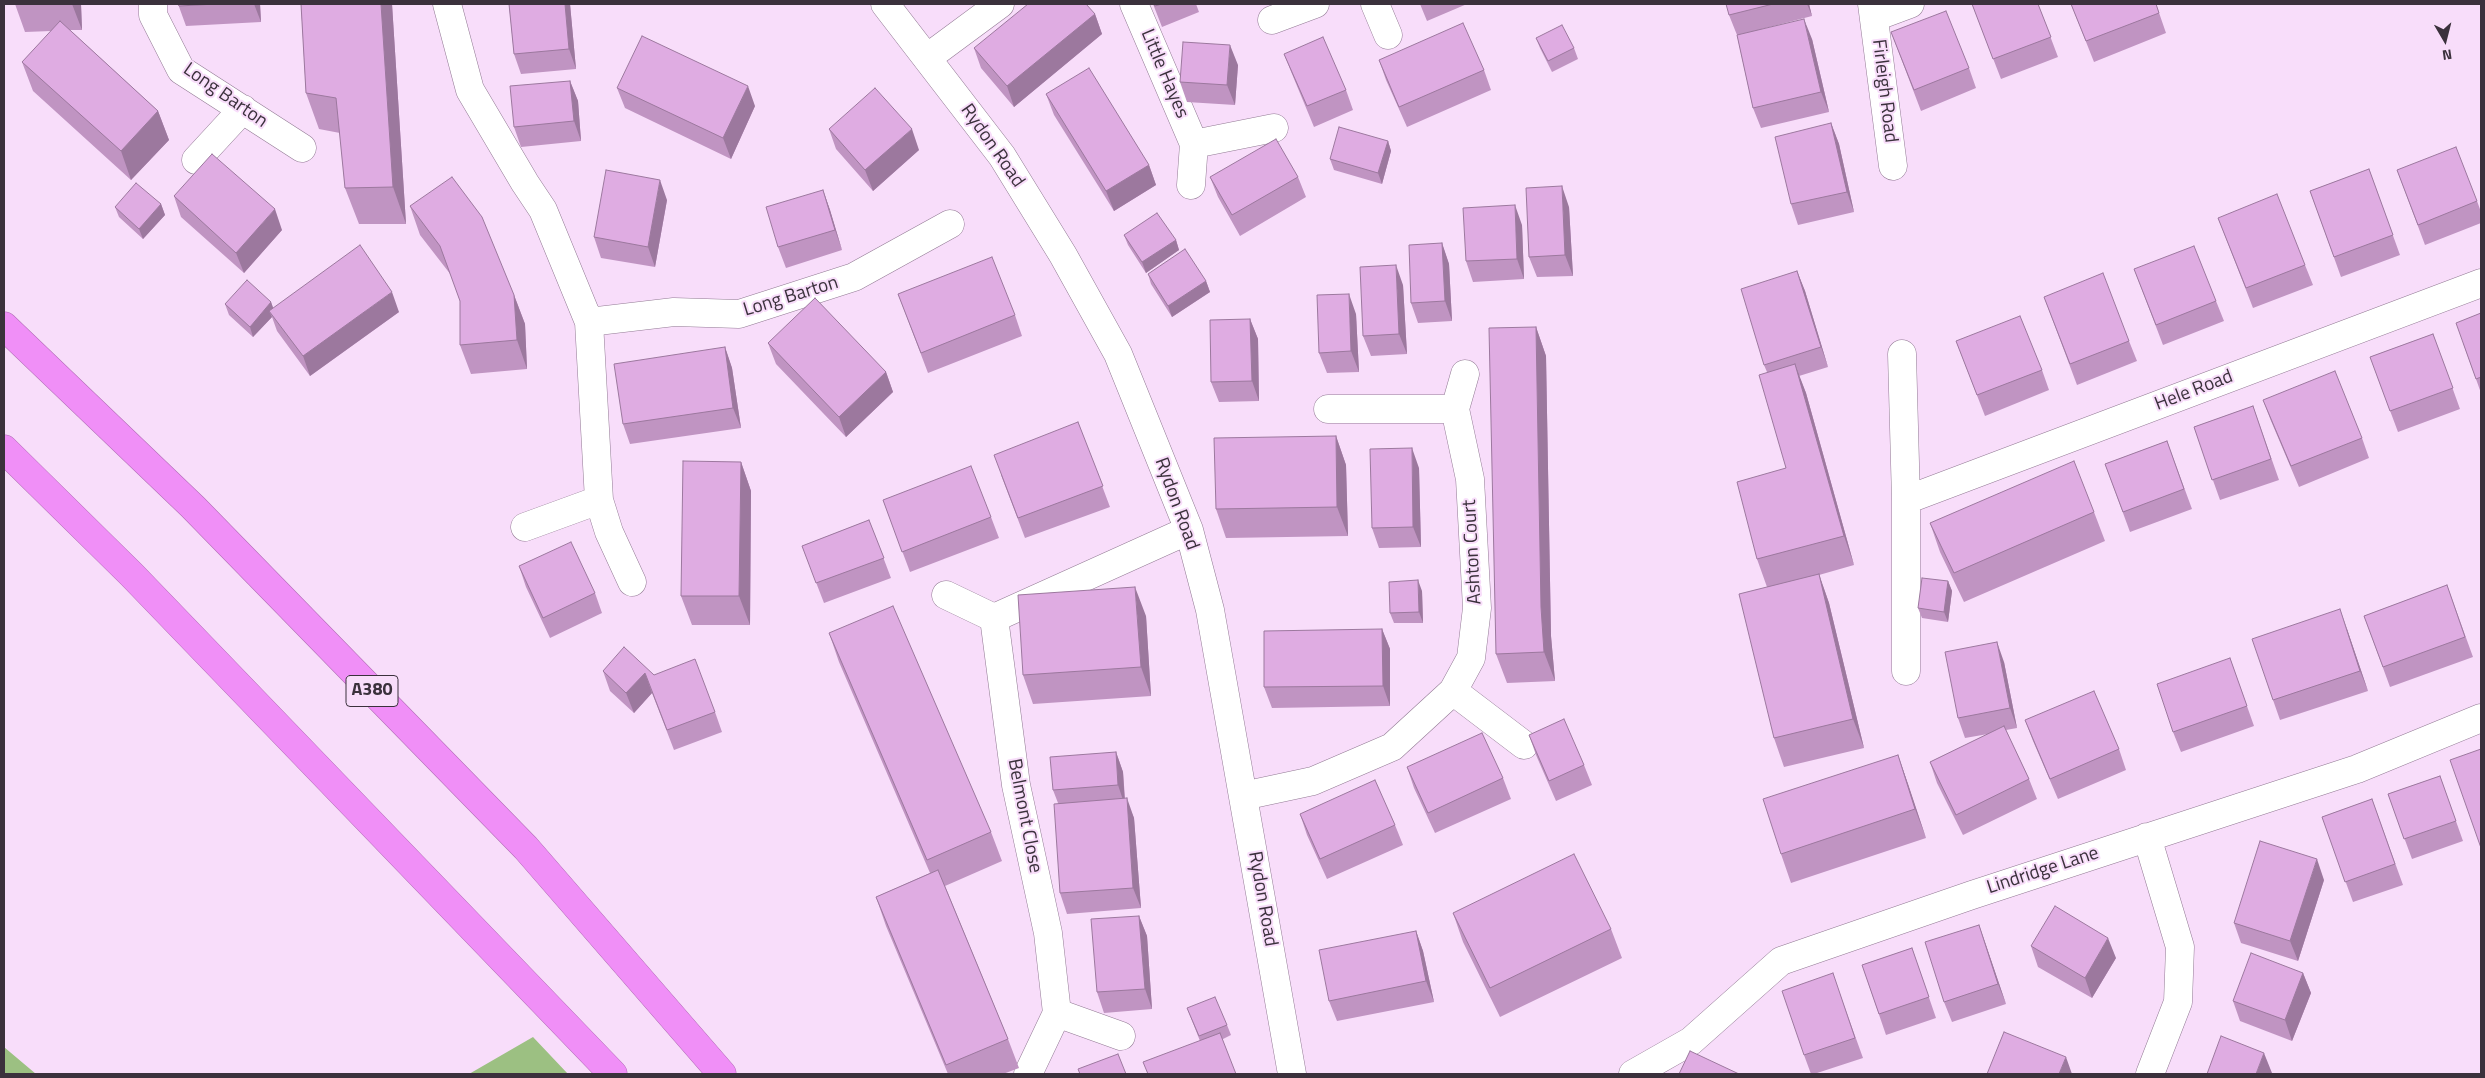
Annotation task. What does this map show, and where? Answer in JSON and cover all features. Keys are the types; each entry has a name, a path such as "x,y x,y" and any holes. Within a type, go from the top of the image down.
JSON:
{"highway":[{"name":"A380","path":"4,326 193,507 526,848 722,1074"},
{"path":"4,449 132,575 613,1074"}],"street":[{"name":"Long Barton","path":"153,4 153,14 181,70 302,148"},
{"path":"447,4 470,90 543,210 589,322 599,500 609,532 632,582"},
{"name":"Rydon Road","path":"885,4 1002,156 1063,255 1118,354 1189,530 1210,610 1292,1074"},
{"path":"927,58 1000,4"},
{"name":"Little Hayes","path":"1134,4 1194,144 1191,185"},
{"path":"1272,20 1315,4"},
{"path":"1375,4 1388,35"},
{"name":"Firleigh Road","path":"1894,166 1874,10 1910,4"},
{"path":"196,160 244,109"},
{"path":"1194,144 1274,128"},
{"name":"Long Barton","path":"589,322 674,312 739,314 854,277 950,224"},
{"name":"Hele Road","path":"1906,500 2481,283"},
{"path":"1902,354 1906,500 1906,671"},
{"name":"Ashton Court","path":"1243,796 1314,781 1392,747 1453,691 1471,658 1477,608 1470,479 1455,409 1465,374"},
{"path":"1328,409 1455,409"},
{"path":"525,528 599,500"},
{"path":"946,595 994,618 1189,530"},
{"name":"Belmont Close","path":"994,618 1016,785 1048,933 1056,1013"},
{"path":"1453,691 1524,745"},
{"name":"Lindridge Lane","path":"1633,1074 1691,1041 1781,961 2147,837 2357,769 2481,718"},
{"path":"2147,837 2180,947 2178,1002 2150,1074"},
{"path":"1028,1074 1056,1013 1121,1036"}],"green space":[{"path":"533,1037 568,1074 469,1074"},
{"path":"4,1047 36,1074 4,1074"}],"building":[{"path":"178,4 216,4 179,6"},
{"path":"301,4 381,4 393,187 345,188 336,98 306,93"},
{"path":"509,4 565,4 569,49 514,54"},
{"path":"1028,4 1086,4 1095,14 1007,86 974,48"},
{"path":"1726,4 1773,4 1729,15"},
{"path":"1972,4 2038,4 2051,37 1993,59"},
{"path":"2071,4 2156,4 2159,13 2086,41"},
{"path":"1946,11 1969,68 1914,90 1891,32"},
{"path":"1804,19 1821,92 1753,108 1737,35"},
{"path":"60,21 158,111 121,151 22,62"},
{"path":"1463,23 1484,70 1399,107 1379,60"},
{"path":"1562,25 1574,48 1548,61 1536,38"},
{"path":"642,36 748,86 723,138 617,88"},
{"path":"1323,37 1346,90 1307,106 1284,54"},
{"path":"1183,42 1230,45 1227,85 1180,82"},
{"path":"1089,68 1149,165 1106,191 1046,94"},
{"path":"570,81 574,121 514,127 510,86"},
{"path":"875,88 912,129 865,170 829,129"},
{"path":"1831,123 1847,192 1791,204 1775,137"},
{"path":"1339,127 1388,141 1378,173 1330,159"},
{"path":"1276,139 1298,177 1232,215 1210,177"},
{"path":"2456,147 2477,201 2418,225 2397,170"},
{"path":"212,154 275,209 236,253 174,196"},
{"path":"2369,169 2393,235 2334,257 2310,191"},
{"path":"606,170 660,180 648,247 594,237"},
{"path":"452,177 482,217 514,295 517,340 460,345 460,301 440,246 410,206"},
{"path":"136,183 161,204 139,229 115,207"},
{"path":"1562,186 1565,255 1529,257 1526,188"},
{"path":"823,190 835,230 778,247 766,207"},
{"path":"2277,194 2305,265 2246,288 2218,218"},
{"path":"1515,205 1517,259 1466,261 1463,208"},
{"path":"1157,213 1176,240 1142,262 1124,235"},
{"path":"1442,243 1445,301 1411,303 1409,245"},
{"path":"360,245 392,292 303,356 269,311"},
{"path":"2194,246 2216,301 2156,325 2134,269"},
{"path":"1185,249 1206,281 1168,306 1148,274"},
{"path":"992,257 1015,315 921,353 898,294"},
{"path":"1396,265 1399,334 1363,336 1360,267"},
{"path":"1797,271 1821,347 1764,365 1741,289"},
{"path":"2103,273 2129,341 2070,364 2044,297"},
{"path":"247,280 271,302 250,327 225,304"},
{"path":"1349,294 1351,351 1319,353 1317,295"},
{"path":"815,298 886,372 839,417 768,343"},
{"path":"2481,313 2481,377 2476,379 2456,323"},
{"path":"2020,316 2042,370 1977,395 1956,341"},
{"path":"1250,319 1252,381 1211,382 1210,320"},
{"path":"1536,327 1541,607 1544,652 1496,654 1489,328"},
{"path":"2433,334 2453,388 2390,411 2370,357"},
{"path":"725,347 733,408 623,424 614,364"},
{"path":"1795,364 1844,536 1757,559 1737,482 1786,468 1759,375"},
{"path":"2335,371 2362,438 2291,466 2263,400"},
{"path":"2253,406 2271,459 2212,480 2194,427"},
{"path":"1078,422 1103,486 1018,518 994,455"},
{"path":"1336,436 1337,507 1216,509 1214,438"},
{"path":"2167,441 2184,489 2123,512 2105,464"},
{"path":"1412,448 1413,527 1372,528 1370,449"},
{"path":"683,461 741,462 739,596 681,596"},
{"path":"2074,461 2094,512 1954,573 1930,523"},
{"path":"971,466 991,517 902,552 883,500"},
{"path":"869,520 884,558 816,583 802,546"},
{"path":"571,542 595,593 543,618 519,566"},
{"path":"1819,574 1853,719 1774,738 1739,594"},
{"path":"1922,578 1948,581 1944,612 1918,608"},
{"path":"1418,580 1419,612 1390,613 1389,582"},
{"path":"2447,585 2465,637 2383,667 2364,616"},
{"path":"1135,587 1141,667 1023,675 1018,595"},
{"path":"893,606 991,832 927,860 829,633"},
{"path":"2340,609 2360,671 2273,700 2252,639"},
{"path":"1382,629 1383,686 1264,687 1264,631"},
{"path":"1997,642 2010,708 1958,718 1945,652"},
{"path":"624,647 654,675 695,659 715,712 667,730 645,673 626,693 603,671"},
{"path":"2230,658 2247,706 2173,732 2157,684"},
{"path":"2094,691 2119,749 2050,779 2025,720"},
{"path":"1564,719 1584,765 1549,781 1529,735"},
{"path":"2004,726 2029,779 1956,815 1930,762"},
{"path":"1482,733 1503,778 1428,813 1407,767"},
{"path":"2481,749 2481,848 2450,760"},
{"path":"1116,752 1118,785 1053,790 1050,757"},
{"path":"1898,755 1915,809 1781,854 1763,799"},
{"path":"2440,776 2456,821 2404,839 2388,794"},
{"path":"1375,780 1395,825 1320,859 1300,814"},
{"path":"1127,798 1133,888 1060,893 1054,804"},
{"path":"2372,799 2395,864 2345,882 2322,817"},
{"path":"2260,841 2317,859 2290,941 2234,923"},
{"path":"1574,854 1611,929 1490,988 1453,913"},
{"path":"938,870 1008,1039 946,1065 876,897"},
{"path":"2055,906 2108,938 2085,978 2031,946"},
{"path":"1139,916 1145,989 1097,992 1091,919"},
{"path":"1979,925 1998,984 1944,1002 1925,942"},
{"path":"1416,931 1426,981 1329,1001 1319,950"},
{"path":"1912,948 1929,997 1879,1014 1862,965"},
{"path":"2251,953 2303,973 2285,1020 2233,1001"},
{"path":"1833,973 1855,1038 1804,1055 1782,991"},
{"path":"1215,997 1227,1025 1199,1036 1187,1008"},
{"path":"2004,1032 2066,1057 2059,1074 1987,1074"},
{"path":"1220,1033 1236,1074 1148,1074 1143,1062"},
{"path":"2221,1036 2264,1053 2256,1074 2207,1074"},
{"path":"1690,1051 1739,1074 1679,1074"},
{"path":"1118,1054 1126,1074 1080,1074 1078,1069"}]}
